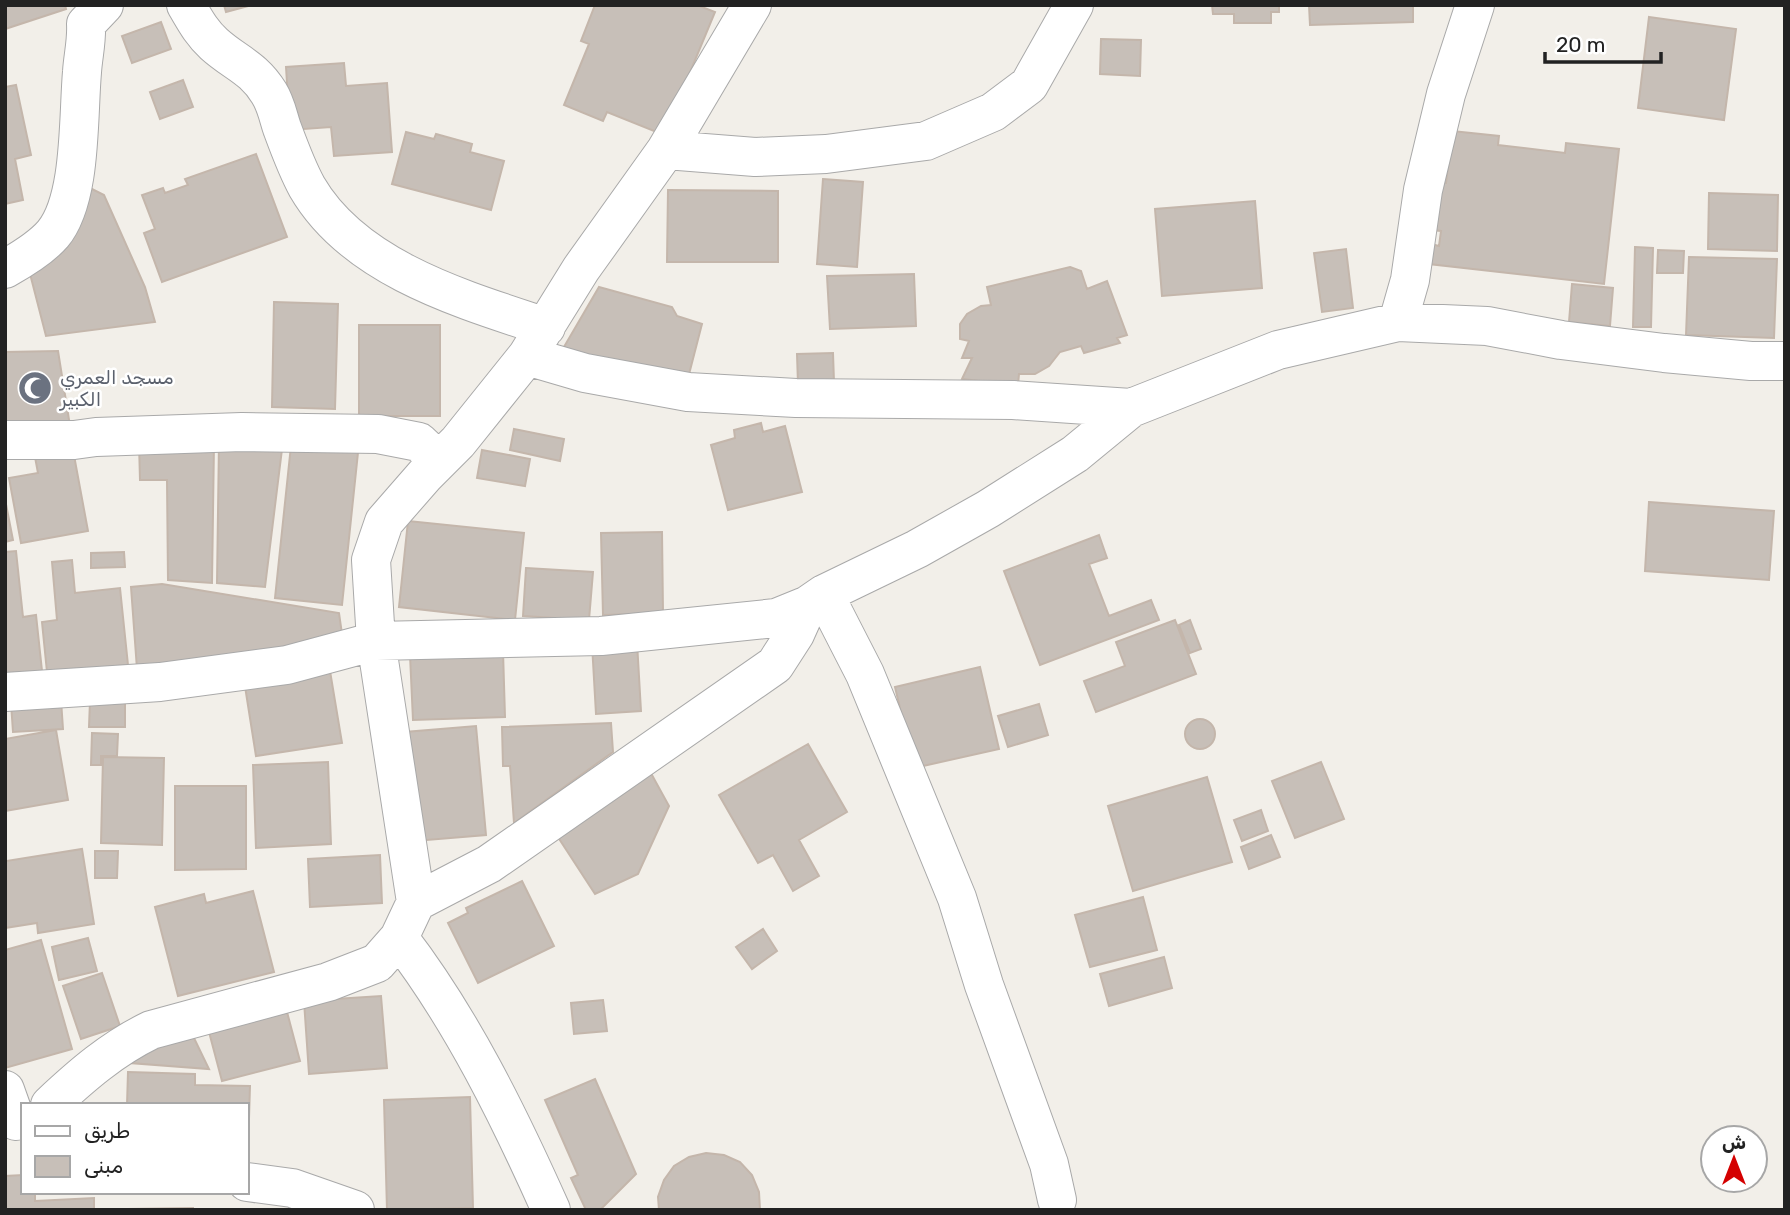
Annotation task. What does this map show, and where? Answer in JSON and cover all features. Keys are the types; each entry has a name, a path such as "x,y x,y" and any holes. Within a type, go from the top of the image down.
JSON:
{"street":[{"path":"5,269 53,234 66,209 77,157 82,70 87,43 86,24 104,5"},
{"path":"186,5 196,25 215,45 253,72 271,95 306,184 324,213 352,240 436,288 474,303 584,373 688,392 796,398 1013,400 1131,408"},
{"path":"52,1103 97,1062 126,1042 152,1030 328,982 377,964 399,938 416,902 376,641 371,560 384,522 466,433 536,342 581,269 666,150 752,5"},
{"path":"666,150 755,157 826,154 926,141 993,112 1029,85 1074,5"},
{"path":"1398,322 1410,280 1423,190 1446,94 1475,5"},
{"path":"5,692 160,682 287,665 376,641 614,635 776,618 917,549 989,509 1075,454 1131,408 1278,350 1398,322 1487,326 1560,340 1664,353 1751,362 1785,361"},
{"path":"5,440 74,440 242,432 378,434 419,442 439,461"},
{"path":"416,902 489,864 775,665 816,599"},
{"path":"816,599 865,674 957,898 984,985 1049,1164 1058,1200"},
{"path":"399,938 429,977 492,1088 551,1210"},
{"path":"248,1182 292,1188 355,1210"}],"building":[{"path":"5,5 65,5 66,9 5,29"},
{"path":"224,5 252,5 226,12"},
{"path":"595,5 697,5 715,12 664,135 607,112 603,121 564,105 589,44 581,41"},
{"path":"1212,5 1279,5 1279,12 1271,12 1271,23 1234,23 1234,14 1213,14"},
{"path":"1309,5 1413,5 1413,22 1310,25"},
{"path":"1649,17 1736,29 1724,120 1638,108"},
{"path":"161,22 171,49 132,63 122,36"},
{"path":"1101,39 1141,40 1140,76 1100,74"},
{"path":"344,63 346,86 387,83 392,152 334,156 331,127 290,130 286,67"},
{"path":"183,80 193,107 160,119 150,92"},
{"path":"16,85 31,155 15,159 23,200 5,204 5,87"},
{"path":"1452,131 1499,136 1498,145 1565,153 1566,143 1619,149 1604,284 1429,264 1431,244 1439,246 1441,231 1432,230 1438,182 1446,183"},
{"path":"406,132 434,139 436,134 472,144 470,152 504,161 491,210 392,184"},
{"path":"256,154 287,237 162,282 144,233 155,229 142,195 163,188 165,193 188,185 185,179"},
{"path":"823,179 863,182 857,267 817,264"},
{"path":"82,184 104,195 145,287 155,322 46,336 28,266"},
{"path":"668,190 778,191 778,262 667,262"},
{"path":"1709,193 1778,195 1777,251 1708,249"},
{"path":"1255,201 1262,288 1162,296 1155,209"},
{"path":"1635,247 1653,248 1651,327 1633,327"},
{"path":"1346,249 1353,308 1322,312 1314,253"},
{"path":"1658,250 1684,251 1683,273 1657,273"},
{"path":"1689,257 1777,259 1774,338 1686,335"},
{"path":"1070,267 1081,271 1087,289 1107,281 1127,335 1117,338 1120,343 1084,353 1081,346 1060,352 1049,366 1035,374 1019,374 1018,385 962,379 972,358 962,358 969,341 960,339 960,324 967,314 981,306 991,305 987,287"},
{"path":"914,274 916,326 830,329 827,276"},
{"path":"1572,284 1613,288 1610,326 1569,322"},
{"path":"599,287 672,307 677,316 702,324 687,382 561,352"},
{"path":"274,302 338,304 335,409 272,407"},
{"path":"359,325 440,325 440,416 359,416"},
{"name":"مسجد العمري الكبير","path":"58,351 70,426 5,425 5,352"},
{"path":"833,353 834,382 798,384 797,354"},
{"path":"761,423 763,432 785,426 802,492 728,510 711,445 735,438 734,430"},
{"path":"514,429 564,439 560,461 510,450"},
{"path":"292,436 359,443 342,605 275,598"},
{"path":"219,441 283,441 265,587 217,583"},
{"path":"139,443 214,443 212,583 168,580 167,480 140,480"},
{"path":"73,450 88,531 21,543 9,478 38,473 35,457"},
{"path":"482,450 530,459 525,486 477,478"},
{"path":"5,499 13,540 5,542"},
{"path":"1649,502 1774,511 1769,580 1645,571"},
{"path":"408,521 524,533 515,620 399,607"},
{"path":"662,532 663,613 603,615 601,533"},
{"path":"1099,535 1107,558 1089,564 1109,616 1151,600 1159,620 1040,665 1004,571"},
{"path":"16,551 23,617 36,615 42,671 5,676 5,552"},
{"path":"124,552 125,567 91,568 91,553"},
{"path":"72,560 75,593 120,588 128,665 47,672 42,622 57,620 52,562"},
{"path":"526,568 593,572 589,620 523,616"},
{"path":"162,584 339,613 342,634 223,660 137,669 131,587"},
{"path":"1175,620 1196,674 1096,712 1084,681 1125,666 1116,642"},
{"path":"1190,620 1201,649 1190,653 1179,625"},
{"path":"637,642 641,711 596,714 592,644"},
{"path":"503,651 505,717 413,720 410,655"},
{"path":"329,665 342,743 256,756 244,680"},
{"path":"980,667 999,749 914,768 895,687"},
{"path":"61,700 63,729 13,732 11,703"},
{"path":"90,701 125,703 125,727 89,727"},
{"path":"1039,704 1048,735 1008,747 998,716"},
{"path":"1200,719 1211,723 1215,734 1211,745 1200,749 1189,745 1185,734 1189,723"},
{"path":"611,723 613,752 514,823 510,766 503,766 502,727"},
{"path":"476,726 486,835 415,841 405,732"},
{"path":"56,730 68,800 5,811 5,739"},
{"path":"92,733 118,734 117,756 101,756 101,765 91,765"},
{"path":"808,744 847,812 799,840 819,876 793,891 773,855 758,863 719,795"},
{"path":"103,757 164,758 162,845 101,843"},
{"path":"328,762 331,844 256,848 253,765"},
{"path":"1321,762 1344,819 1295,838 1272,781"},
{"path":"647,766 669,806 638,874 595,894 554,831"},
{"path":"1207,777 1232,862 1133,891 1108,806"},
{"path":"175,786 246,786 246,869 175,870"},
{"path":"1261,810 1268,831 1242,841 1234,820"},
{"path":"1271,835 1280,857 1249,869 1241,847"},
{"path":"82,849 94,924 38,933 37,923 5,928 6,861"},
{"path":"95,851 118,851 117,878 95,878"},
{"path":"380,855 382,903 310,907 308,859"},
{"path":"522,881 554,946 478,983 448,923 468,913 466,908"},
{"path":"253,891 274,972 178,996 155,907 204,894 206,903"},
{"path":"1143,897 1157,950 1090,967 1075,915"},
{"path":"763,929 777,951 752,969 736,947"},
{"path":"88,938 97,971 59,980 52,947"},
{"path":"41,940 72,1049 5,1068 5,950"},
{"path":"1164,957 1172,988 1109,1006 1100,974"},
{"path":"102,973 120,1026 81,1039 63,986"},
{"path":"381,996 387,1068 309,1074 304,1001"},
{"path":"603,1000 607,1031 574,1034 571,1003"},
{"path":"287,1012 300,1061 222,1081 209,1032"},
{"path":"193,1036 209,1069 130,1063 134,1054"},
{"path":"128,1072 195,1074 195,1085 250,1086 248,1151 248,1103 127,1103"},
{"path":"595,1079 636,1174 600,1210 586,1210 571,1178 578,1175 545,1100"},
{"path":"470,1097 473,1208 387,1210 384,1100"},
{"path":"706,1153 724,1155 740,1162 752,1175 759,1192 760,1210 659,1210 658,1197 664,1180 674,1166 689,1157"},
{"path":"21,1175 21,1194 35,1194 35,1201 94,1198 94,1210 5,1210 5,1176"},
{"path":"128,1209 193,1210 128,1210"}],"place":[{"name":"مسجد العمري الكبير","path":"35,388"}]}
